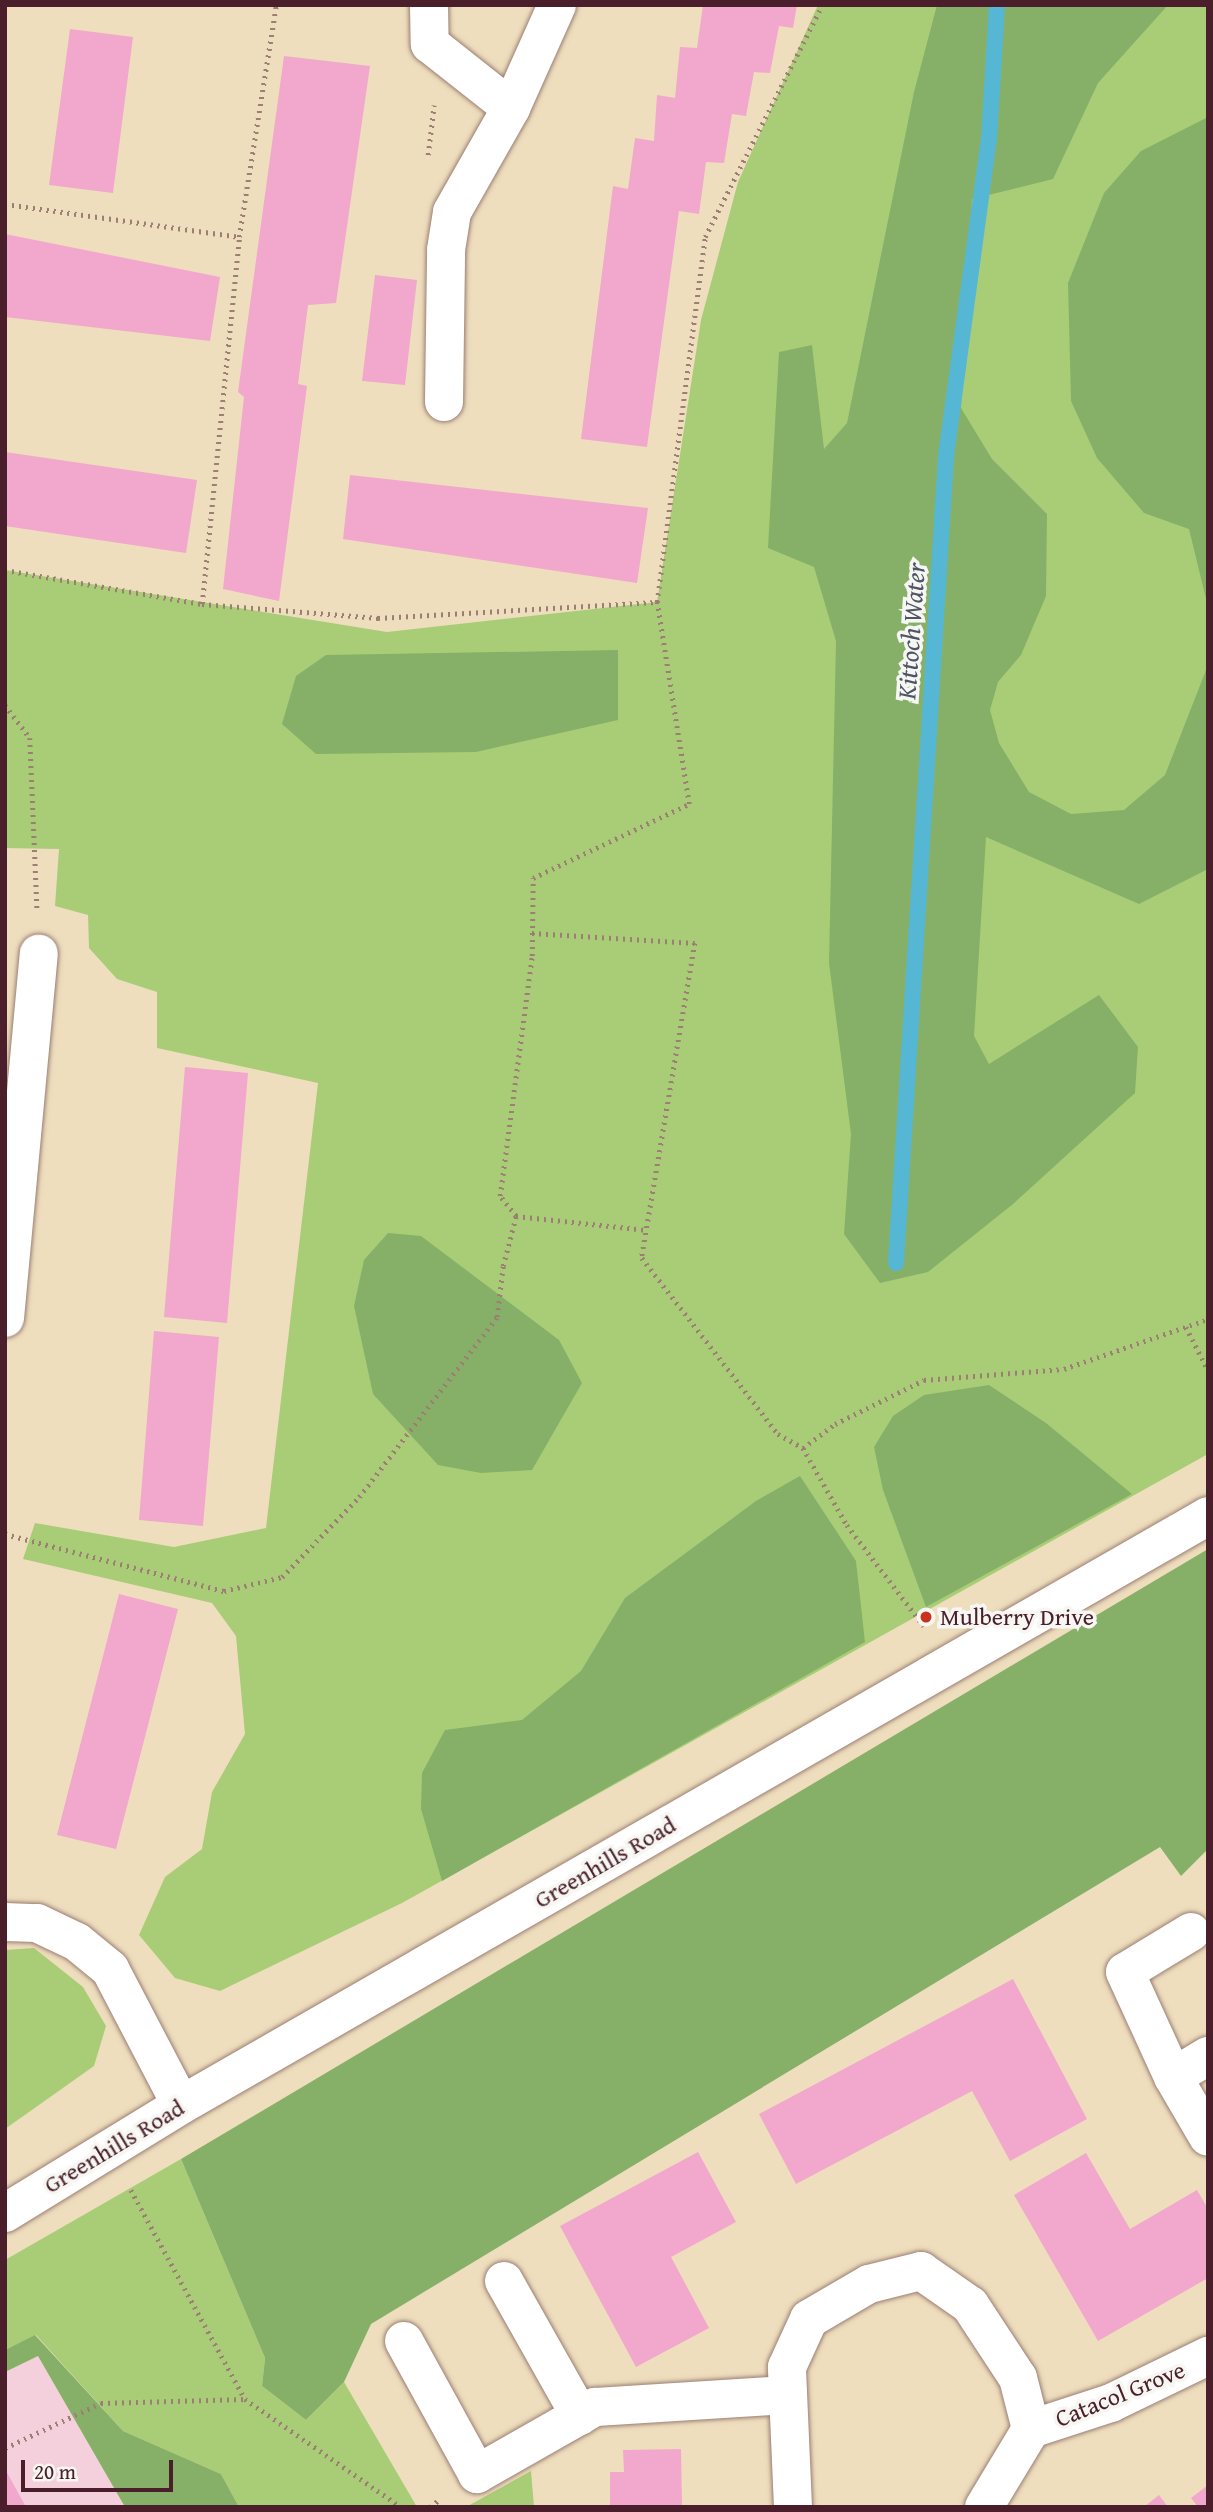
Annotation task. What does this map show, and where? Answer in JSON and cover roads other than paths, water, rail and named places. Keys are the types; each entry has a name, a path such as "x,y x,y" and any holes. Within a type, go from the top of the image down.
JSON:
{"street":[{"path":"429,5 430,44 511,108"},
{"path":"444,402 446,250 452,212 511,108 557,5"},
{"path":"5,1318 39,954"},
{"name":"Greenhills Road","path":"5,2213 181,2105 1208,1516"},
{"path":"5,1922 37,1923 77,1942 110,1969 181,2105"},
{"path":"1191,1932 1125,1972 1173,2077 1208,2137"},
{"path":"1173,2077 1208,2056"},
{"name":"Catacol Grove","path":"793,2507 787,2367 809,2319 869,2284 920,2270 970,2305 1018,2378 1031,2429"},
{"path":"504,2281 580,2416"},
{"path":"404,2341 477,2474 595,2407 788,2395"},
{"name":"Catacol Grove","path":"984,2507 1031,2429 1111,2403 1208,2356"}],"waterway":[{"name":"Kittoch Water","path":"896,1263 946,456 989,139 997,5"}],"place":[{"name":"Mulberry Drive","path":"926,1617"}]}
